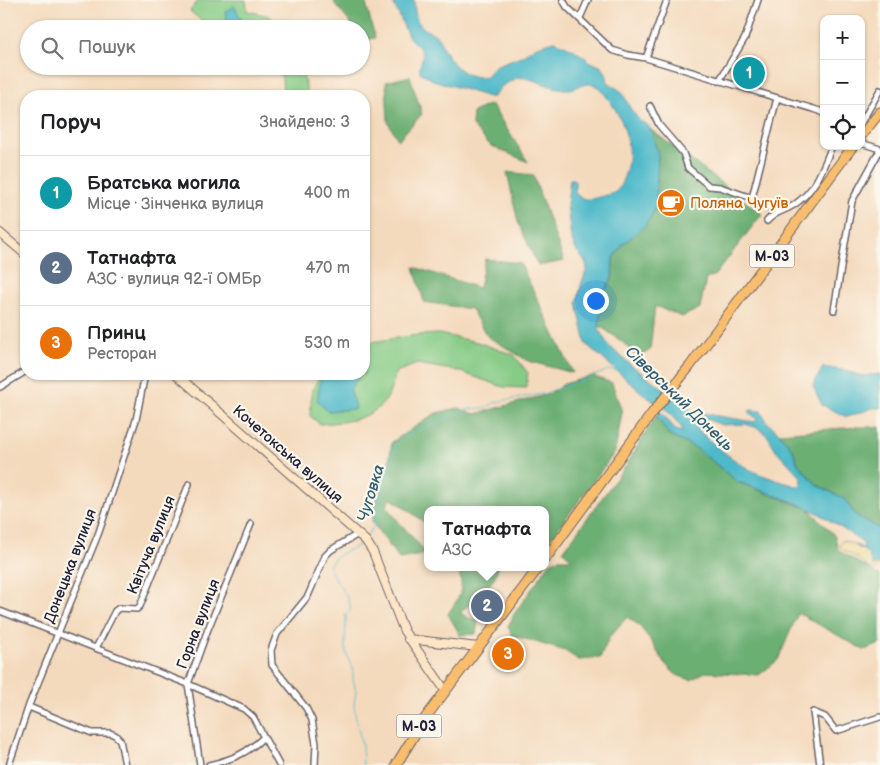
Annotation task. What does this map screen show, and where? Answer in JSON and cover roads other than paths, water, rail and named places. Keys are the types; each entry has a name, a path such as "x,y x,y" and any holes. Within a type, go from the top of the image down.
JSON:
{"highway":[{"path":"865,131 880,112"},
{"name":"М-03","path":"549,554 673,385 690,366 850,150"},
{"name":"М-03","path":"396,765 412,736 445,690 536,571"}],"main road":[{"path":"0,233 20,250"},
{"name":"Кочетокська вулиця","path":"183,380 362,538 373,552 408,639 445,690"},
{"path":"408,639 478,647"}],"street":[{"path":"563,0 567,7 612,50 646,58 820,111"},
{"path":"580,18 588,0"},
{"path":"646,58 667,0"},
{"path":"719,81 745,38 758,0"},
{"path":"865,116 880,90"},
{"path":"752,198 777,98"},
{"path":"650,106 659,125 683,153 688,168 709,186 720,187 752,198 758,203 779,211"},
{"path":"834,310 852,201 880,150 865,144"},
{"path":"767,221 779,211 790,208 804,198 815,185 830,150"},
{"path":"0,387 20,375"},
{"name":"Донецька вулиця","path":"9,765 57,634 99,532 133,430 144,380"},
{"name":"Квітуча вулиця","path":"96,648 115,611 119,608 137,609 140,606 189,484"},
{"name":"Горна вулиця","path":"200,765 188,684 208,629 251,524"},
{"path":"315,765 316,744 312,720 306,708 272,665 271,650 277,634 308,596 325,556 331,550 362,538"},
{"path":"0,611 188,684 244,709 253,717 279,765"},
{"path":"29,707 92,733 115,735 120,740 125,765"},
{"path":"820,765 814,712 825,717 836,731 880,717"},
{"path":"209,765 247,753 264,737"}],"water":[{"name":"Сіверський Донець","path":"391,0 414,0 415,14 420,25 438,37 446,54 460,70 472,76 486,76 495,66 521,56 537,46 555,41 573,49 591,62 602,67 608,82 622,92 630,108 640,121 649,126 658,154 654,211 645,226 623,244 613,259 612,278 606,288 605,308 600,316 599,330 609,346 632,366 664,389 679,397 694,412 755,422 757,421 756,418 750,413 750,410 761,411 768,423 793,450 798,464 817,485 839,496 846,501 853,512 860,518 880,529 880,563 873,566 868,553 853,544 863,548 864,544 818,513 738,482 696,448 670,436 656,415 660,411 676,430 682,432 682,428 665,408 647,397 586,344 577,303 587,269 586,263 576,250 571,238 567,204 570,179 573,179 575,182 575,193 583,199 592,199 613,193 618,190 622,183 628,156 628,145 623,124 601,90 592,84 563,89 518,77 502,86 493,97 489,97 433,80 420,72 422,53 420,48 409,37","holes":["696,418 722,425 745,424 758,428 767,435 776,450 801,477 802,485 796,486 767,477 736,461 702,434 693,422"]},
{"path":"234,6 242,20 227,20 225,12"},
{"path":"823,367 862,376 880,374 880,408 873,408 847,417 822,405 813,386"},
{"path":"321,380 357,380 350,388 355,409 327,411 317,400"}],"waterway":[{"name":"Чуговка","path":"367,536 373,527 395,446 414,432 469,409 485,408 496,402 542,394 608,370 617,371"},
{"name":"Чуговка","path":"363,542 339,555 331,562 329,567 350,604 351,610 346,614 345,647 348,659 353,667 356,691 354,705 362,745 363,765"}],"place":[{"name":"Братська могила","path":"749,73"},
{"name":"Поляна Чугуїв","path":"671,203"},
{"name":"Татнафта","path":"487,606"},
{"name":"Принц","path":"508,654"}]}
